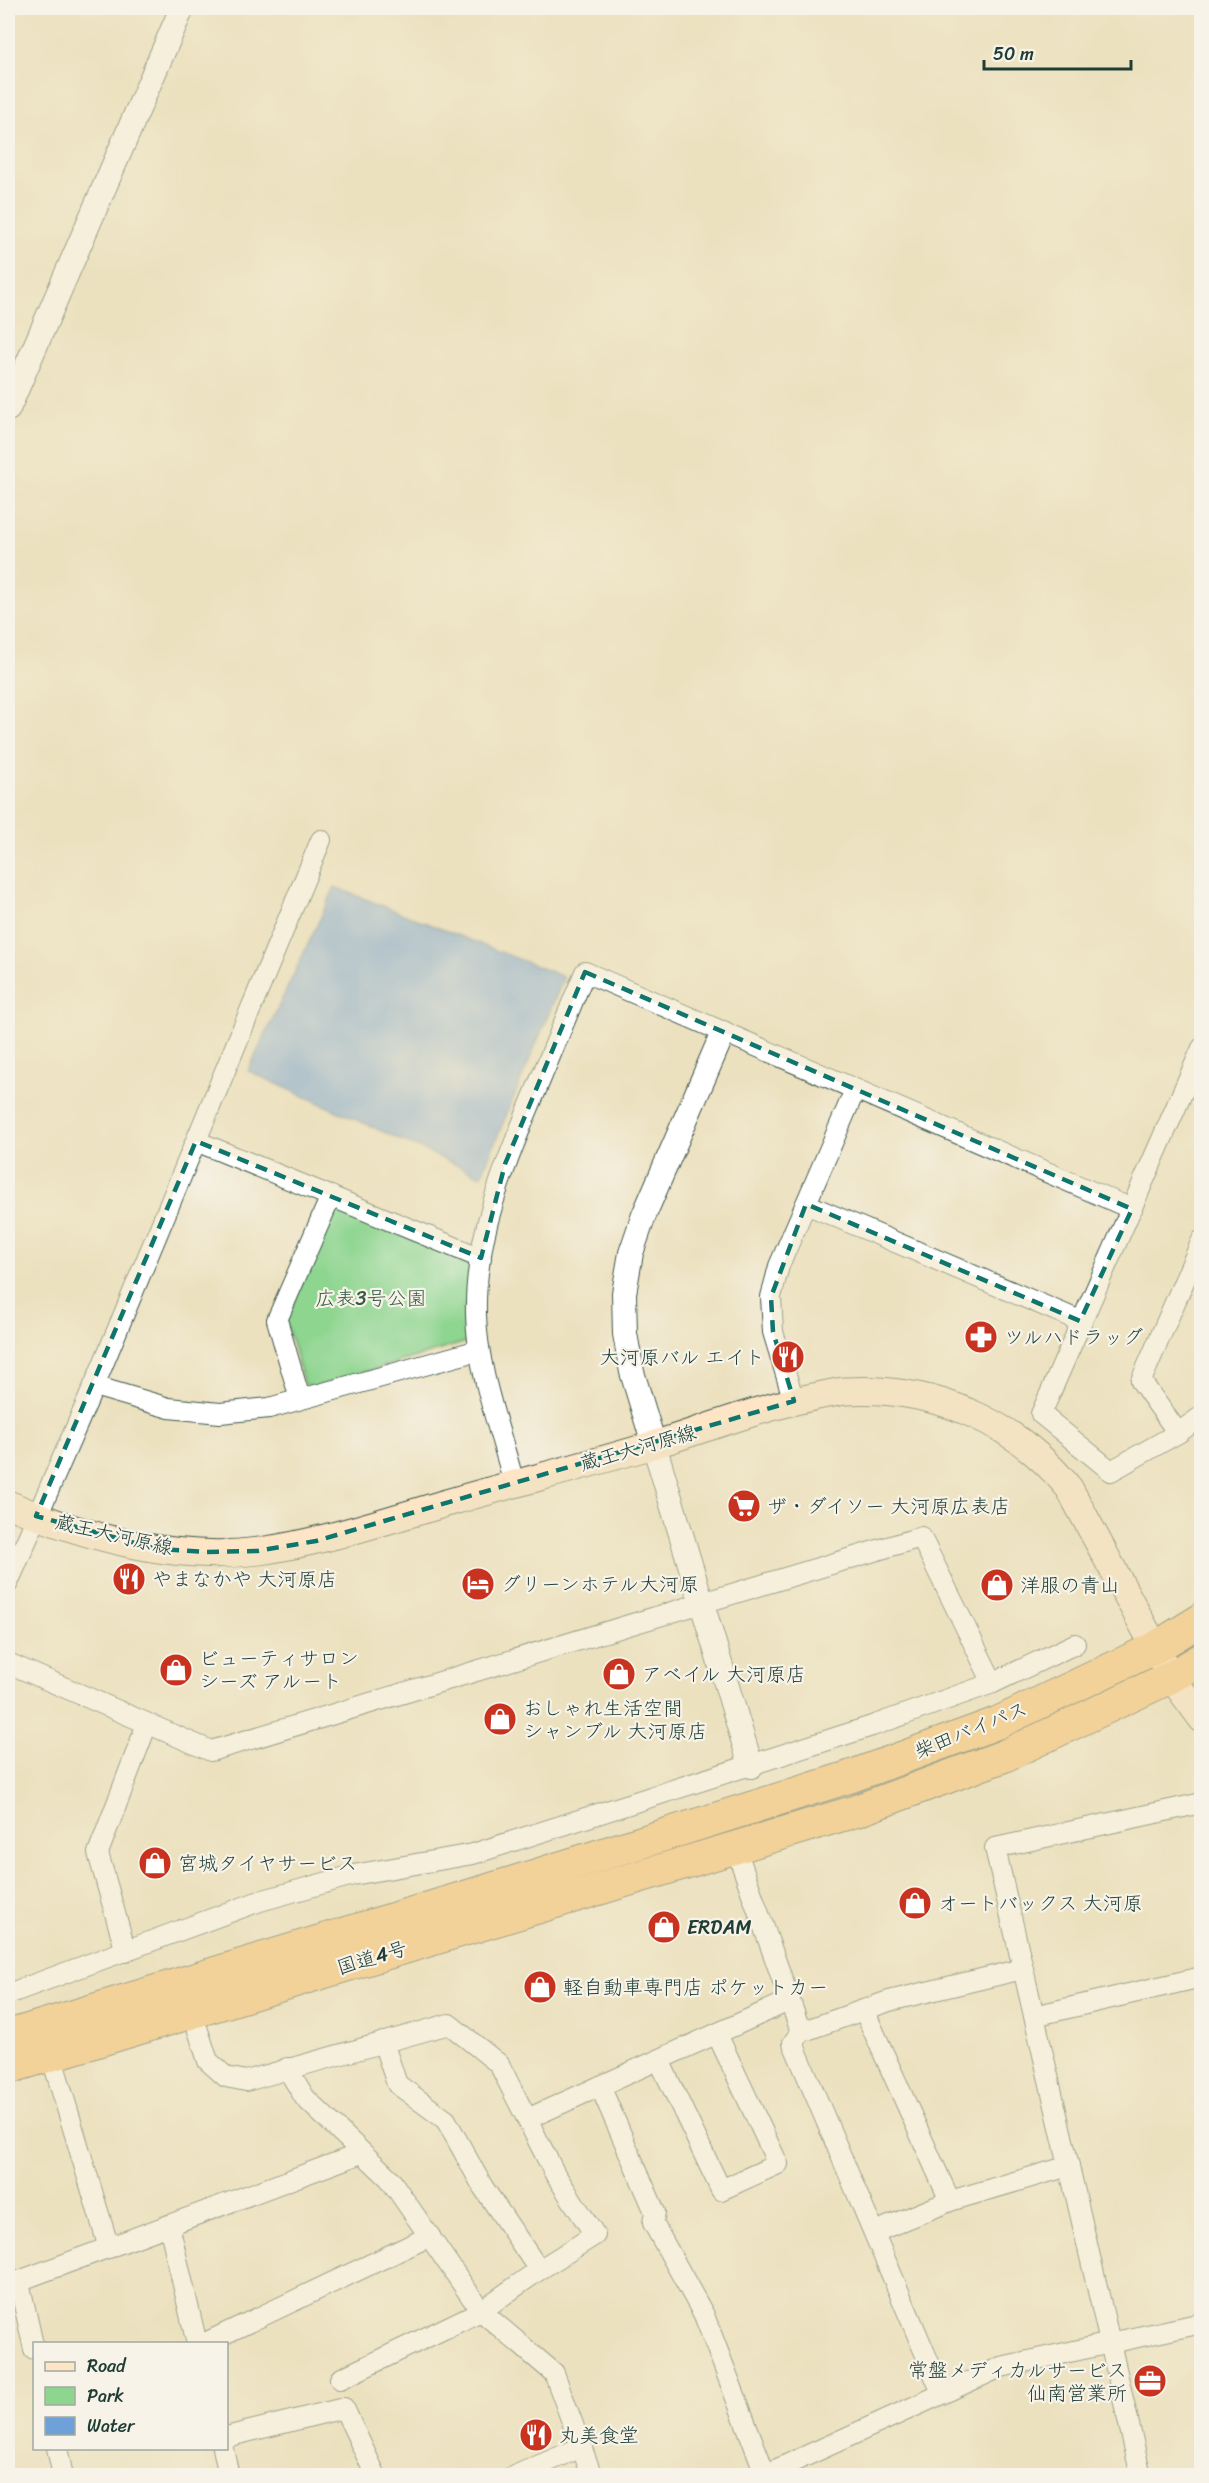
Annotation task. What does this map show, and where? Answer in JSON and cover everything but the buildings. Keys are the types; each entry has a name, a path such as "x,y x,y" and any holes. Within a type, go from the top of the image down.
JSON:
{"highway":[{"name":"柴田バイパス","path":"730,1814 849,1777 997,1723 1155,1648 1202,1620"},
{"name":"柴田バイパス","path":"736,1849 856,1811 1004,1756 1171,1677 1202,1659"},
{"name":"国道4号","path":"8,2036 730,1814"},
{"name":"国道4号","path":"8,2068 736,1849"}],"main road":[{"name":"蔵王大河原線","path":"8,1504 36,1516 102,1536 157,1549 206,1552 257,1551 316,1541 655,1444 794,1401 844,1391 895,1392 936,1400 976,1414 1014,1436 1050,1464 1069,1488 1171,1677 1202,1719"}],"street":[{"path":"8,409 182,8"},
{"path":"8,1583 94,1386 321,840"},
{"path":"514,1483 479,1350 476,1314 481,1258 491,1211 506,1164 585,972 1132,1209"},
{"path":"723,1033 644,1215 631,1253 624,1293 625,1334 632,1372 751,1766"},
{"path":"1202,1048 1041,1414 1111,1471 1178,1433 1202,1416"},
{"path":"794,1401 773,1332 771,1297 779,1266 855,1090"},
{"path":"196,1141 481,1258"},
{"path":"300,1399 277,1320 331,1196"},
{"path":"806,1204 1080,1322"},
{"path":"1178,1433 1141,1381 1202,1240"},
{"path":"94,1386 169,1408 220,1413 269,1407 479,1350"},
{"path":"8,1663 211,1751 921,1537 993,1683"},
{"path":"8,1994 260,1901 353,1875 473,1854 751,1766 993,1683 1075,1644"},
{"path":"126,1952 98,1853 147,1724"},
{"path":"1141,2475 995,1848 1202,1803"},
{"path":"736,1849 801,2032"},
{"path":"942,2393 794,2043 801,2032 889,2001 1023,1969"},
{"path":"1034,2016 1202,1977"},
{"path":"527,2119 789,2001"},
{"path":"864,2010 950,2201"},
{"path":"192,2012 208,2061 226,2077 246,2081 449,2024 499,2064 555,2174 595,2235 539,2270 482,2311 340,2379"},
{"path":"658,2060 721,2190 778,2164 717,2034"},
{"path":"383,2042 397,2084 446,2120 483,2187 539,2270"},
{"path":"51,2055 109,2248"},
{"path":"287,2068 305,2098 389,2178 482,2311 554,2373 592,2475"},
{"path":"600,2086 656,2212 653,2223 704,2315 764,2475 1000,2367 1202,2323"},
{"path":"33,2346 13,2284 362,2152"},
{"path":"875,2232 950,2201 1069,2166"},
{"path":"169,2225 197,2342"},
{"path":"205,2342 430,2236"},
{"path":"228,2437 344,2408 376,2475"},
{"path":"514,2475 582,2447"},
{"path":"57,2450 63,2475"},
{"path":"223,2450 229,2475"}],"highlighted area":[{"path":"585,972 1132,1209 1080,1321 806,1204 771,1297 773,1332 794,1401 316,1541 257,1551 206,1552 157,1549 36,1516 196,1141 481,1258 505,1164"}],"green space":[{"name":"広表3号公園","path":"338,1210 466,1260 471,1268 471,1332 467,1342 314,1387 304,1384 286,1322 329,1214"}],"water":[{"path":"335,887 564,977 481,1176 248,1071"}],"place":[{"name":"ツルハドラッグ","path":"981,1337"},
{"name":"大河原バル エイト","path":"788,1357"},
{"name":"ザ・ダイソー 大河原広表店","path":"744,1506"},
{"name":"やまなかや 大河原店","path":"129,1579"},
{"name":"グリーンホテル大河原","path":"478,1584"},
{"name":"洋服の青山","path":"997,1585"},
{"name":"ビューティサロン シーズ アルート","path":"176,1670"},
{"name":"アベイル 大河原店","path":"619,1674"},
{"name":"おしゃれ生活空間 シャンブル 大河原店","path":"500,1719"},
{"name":"宮城タイヤサービス","path":"155,1863"},
{"name":"オートバックス 大河原","path":"915,1903"},
{"name":"ERDAM","path":"664,1927"},
{"name":"軽自動車専門店 ポケットカー","path":"540,1987"},
{"name":"常盤メディカルサービス 仙南営業所","path":"1150,2381"},
{"name":"丸美食堂","path":"536,2435"}]}
